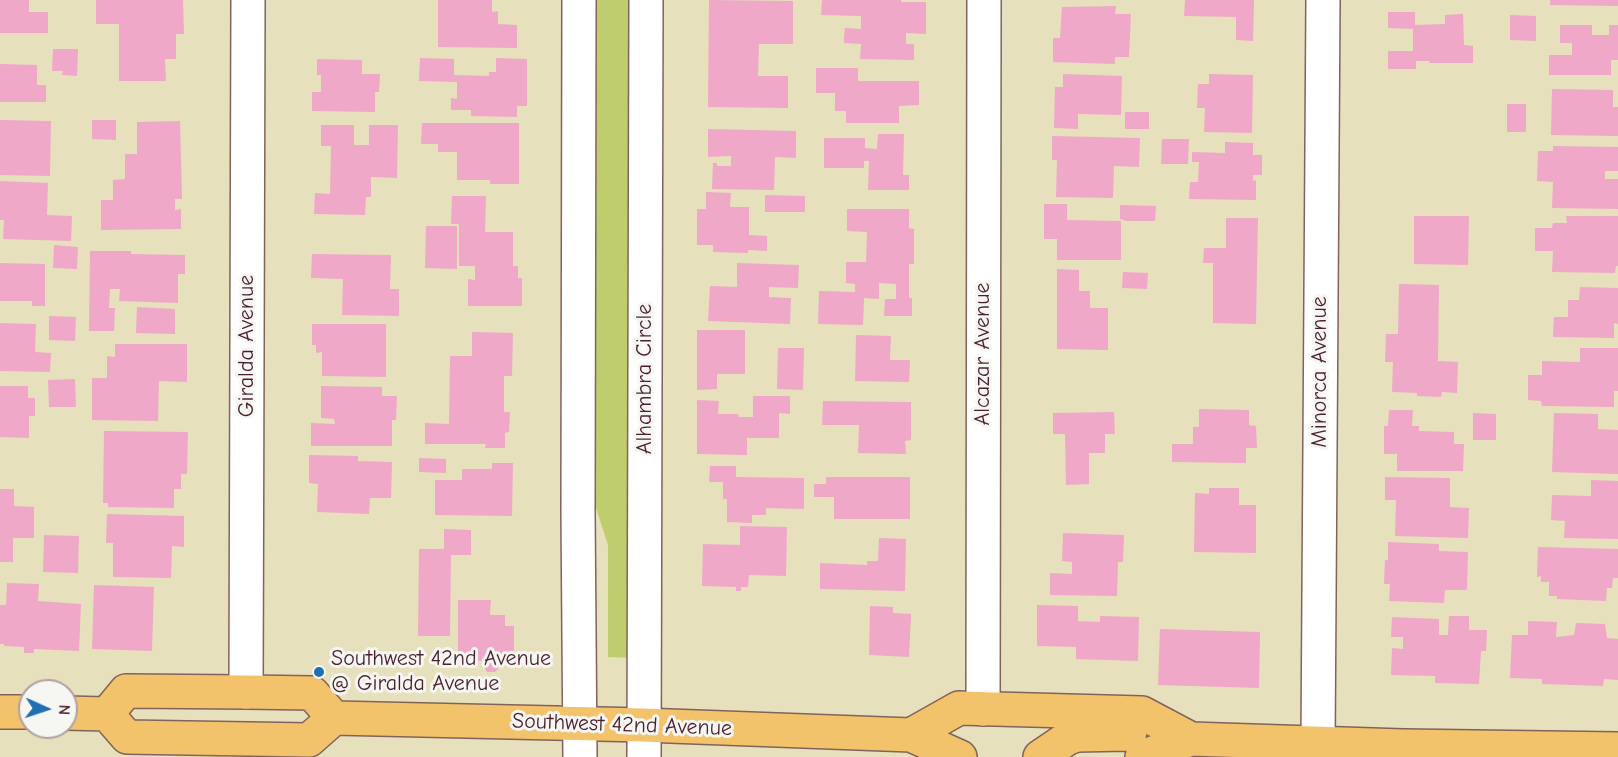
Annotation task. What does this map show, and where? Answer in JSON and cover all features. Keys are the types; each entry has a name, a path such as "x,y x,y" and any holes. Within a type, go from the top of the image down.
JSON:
{"main road":[{"path":"78,713 107,714 128,737 186,748 309,740 334,718 312,693 126,691 107,714"},
{"path":"186,748 211,720 228,713 295,712 312,693"},
{"path":"911,735 959,708 1142,713 1191,739"},
{"path":"0,712 18,712"},
{"path":"1041,757 1068,738 1077,735 1131,732 1142,713"},
{"name":"Southwest 42nd Avenue","path":"334,718 643,725 911,735 960,757"},
{"path":"1142,757 1191,739 1318,744 1403,751 1618,749"}],"street":[{"name":"Giralda Avenue","path":"246,692 249,0"},
{"path":"579,0 580,757"},
{"name":"Alhambra Circle","path":"644,757 646,0"},
{"name":"Alcazar Avenue","path":"983,709 984,0"},
{"name":"Minorca Avenue","path":"1318,744 1323,0"}],"green space":[{"path":"592,0 634,0 634,658 608,657 608,545 595,505"}],"building":[{"path":"0,0 29,0 29,12 48,12 48,33 0,33"},
{"path":"96,0 183,0 184,34 176,34 176,59 165,59 166,81 119,81 119,24 96,24"},
{"path":"438,0 492,0 492,12 498,11 498,24 517,25 517,48 438,47"},
{"path":"709,0 793,1 793,44 759,44 758,76 788,76 788,108 708,107"},
{"path":"822,0 926,2 926,34 906,33 906,44 914,44 914,60 860,59 861,44 844,43 844,36 845,28 861,29 861,16 821,15"},
{"path":"1185,0 1254,0 1253,41 1236,40 1236,17 1184,16"},
{"path":"1550,0 1618,0 1618,6 1550,5"},
{"path":"1116,6 1115,14 1131,14 1129,57 1115,57 1115,64 1053,62 1053,38 1060,38 1062,7"},
{"path":"1388,12 1415,12 1415,25 1445,24 1445,15 1463,14 1464,45 1473,46 1473,63 1416,61 1416,69 1388,69 1388,51 1413,51 1413,29 1388,28"},
{"path":"1510,15 1536,16 1536,41 1510,40"},
{"path":"1560,25 1592,25 1592,35 1609,35 1609,25 1618,25 1618,60 1611,60 1611,75 1549,75 1549,55 1572,55 1572,43 1560,43"},
{"path":"53,49 78,49 77,76 62,75 63,71 52,71"},
{"path":"420,58 454,59 454,75 489,76 489,72 496,72 496,58 527,59 527,106 517,106 517,117 471,116 471,110 451,110 451,98 457,99 457,82 419,81"},
{"path":"317,59 362,60 362,74 380,74 379,92 375,92 375,112 312,111 312,92 321,92 321,75 317,75"},
{"path":"0,64 37,65 37,85 46,85 46,102 0,102"},
{"path":"816,68 858,68 858,81 919,81 919,105 899,106 899,123 846,123 846,111 835,111 835,93 816,93"},
{"path":"1063,74 1122,76 1121,115 1078,114 1078,129 1054,128 1055,87 1063,87"},
{"path":"1209,74 1253,75 1252,133 1204,132 1205,108 1197,108 1198,84 1209,84"},
{"path":"1552,89 1613,90 1613,107 1618,107 1618,136 1551,135"},
{"path":"1507,104 1526,104 1526,132 1507,132"},
{"path":"1125,112 1149,112 1149,129 1125,129"},
{"path":"0,120 51,121 50,176 0,175"},
{"path":"92,120 116,120 116,140 92,139"},
{"path":"180,121 182,199 175,199 175,210 181,209 181,229 101,230 101,200 113,200 113,180 125,179 125,154 137,154 137,122"},
{"path":"422,123 519,123 519,184 490,184 490,180 457,180 457,152 438,152 438,144 421,144"},
{"path":"321,125 354,125 354,145 369,145 369,125 398,125 397,178 371,177 371,197 366,197 365,215 314,214 315,193 330,194 331,146 321,146"},
{"path":"708,129 796,131 796,158 775,157 774,190 712,189 713,163 717,163 717,166 731,166 731,156 708,157"},
{"path":"878,134 904,134 903,175 909,175 909,190 868,190 869,161 864,161 864,168 824,168 824,138 865,138 865,148 877,149"},
{"path":"1052,136 1140,138 1139,167 1114,166 1113,198 1056,197 1057,160 1052,160"},
{"path":"1162,139 1189,139 1188,164 1161,164"},
{"path":"1225,142 1253,143 1253,155 1262,155 1262,175 1253,175 1253,181 1256,180 1256,200 1189,199 1190,182 1198,182 1199,162 1192,162 1192,152 1225,153"},
{"path":"1553,146 1618,147 1618,171 1605,171 1605,179 1618,179 1618,209 1552,208 1553,182 1537,181 1538,151 1553,151"},
{"path":"0,181 48,183 47,215 72,216 71,241 3,239 4,220 0,220"},
{"path":"706,192 731,193 730,207 749,207 749,235 767,236 767,251 713,252 713,245 697,245 697,209 706,209"},
{"path":"765,195 805,196 805,212 765,212"},
{"path":"452,196 486,196 485,232 513,232 513,266 518,266 518,278 522,278 522,306 468,306 468,279 475,280 475,266 459,266 459,224 451,224"},
{"path":"1044,204 1067,204 1067,220 1121,221 1121,260 1057,260 1057,239 1044,239"},
{"path":"1120,205 1156,206 1155,221 1120,219"},
{"path":"847,209 909,209 909,228 914,229 914,264 909,264 909,298 912,298 912,316 884,316 885,299 896,299 896,284 879,283 879,299 864,298 863,325 818,324 819,291 855,292 855,284 846,283 846,262 866,262 867,232 847,231"},
{"path":"1414,216 1469,216 1468,265 1414,264"},
{"path":"1566,216 1618,216 1618,266 1616,266 1615,273 1552,272 1553,251 1535,251 1535,228 1552,228 1553,223 1567,223"},
{"path":"1226,218 1258,218 1256,324 1213,323 1213,263 1203,263 1204,248 1226,248"},
{"path":"426,226 457,226 457,269 425,268"},
{"path":"54,245 78,247 77,269 53,268"},
{"path":"90,251 185,255 185,274 178,274 178,303 119,301 120,289 110,289 109,308 115,308 114,331 89,331"},
{"path":"312,254 391,255 390,289 399,289 399,316 342,315 343,279 311,278"},
{"path":"0,263 45,264 45,306 32,306 32,301 0,301"},
{"path":"737,263 799,265 798,288 769,287 769,297 791,298 790,324 708,321 710,286 737,287"},
{"path":"1057,269 1079,270 1079,291 1090,291 1090,308 1108,308 1108,350 1057,349"},
{"path":"1123,272 1148,273 1147,289 1122,288"},
{"path":"1399,284 1439,285 1438,361 1458,362 1457,393 1442,392 1441,397 1392,392 1393,362 1385,362 1386,334 1398,334"},
{"path":"1580,287 1618,288 1618,324 1614,323 1614,338 1553,337 1554,317 1568,317 1568,300 1579,300"},
{"path":"137,307 175,309 175,334 136,333"},
{"path":"49,316 76,317 75,341 49,340"},
{"path":"0,323 36,324 35,352 51,353 50,372 0,371"},
{"path":"312,324 386,324 386,377 322,376 322,352 316,353 316,345 312,345"},
{"path":"697,330 745,330 745,374 717,374 717,389 697,390"},
{"path":"472,332 513,333 512,376 504,376 504,412 510,412 509,432 505,433 505,448 485,448 486,444 425,444 425,423 449,424 450,356 472,356"},
{"path":"856,335 891,336 890,360 910,360 909,382 855,381"},
{"path":"115,344 187,344 187,382 159,381 158,421 92,420 92,378 107,378 107,356 115,357"},
{"path":"778,348 804,348 803,390 777,389"},
{"path":"1580,348 1618,348 1618,391 1614,391 1614,407 1542,406 1541,401 1528,400 1528,375 1542,375 1542,361 1580,362"},
{"path":"75,379 76,407 49,407 48,380"},
{"path":"0,386 28,386 28,398 35,398 35,416 29,416 29,438 0,437"},
{"path":"321,386 382,387 382,396 397,396 396,420 392,420 392,446 311,446 311,423 335,424 334,419 321,418"},
{"path":"753,396 790,396 790,414 779,413 779,438 747,438 747,455 697,454 697,400 719,401 718,414 753,417"},
{"path":"823,401 911,402 911,440 905,441 906,454 858,453 859,425 822,425"},
{"path":"1199,409 1249,410 1249,425 1256,426 1257,448 1246,448 1246,463 1172,462 1172,444 1193,444 1193,427 1199,427"},
{"path":"1389,410 1413,410 1412,426 1419,426 1419,431 1454,432 1454,444 1464,444 1463,471 1397,471 1397,454 1384,454 1384,426 1388,426"},
{"path":"1114,412 1115,434 1105,434 1105,453 1089,453 1089,484 1066,485 1065,434 1053,434 1053,413"},
{"path":"1473,413 1496,414 1496,440 1473,440"},
{"path":"1554,413 1598,414 1598,429 1618,430 1618,474 1552,472"},
{"path":"104,431 188,432 187,474 181,474 181,489 174,489 174,508 108,507 108,503 103,503"},
{"path":"309,455 358,456 358,461 392,462 391,498 370,498 369,514 317,512 318,484 309,483"},
{"path":"419,458 446,459 446,473 419,472"},
{"path":"492,463 513,463 512,516 435,515 435,480 462,480 462,469 492,469"},
{"path":"710,466 736,466 736,477 804,478 804,509 766,508 766,515 752,515 752,523 727,522 727,499 723,499 723,482 709,482"},
{"path":"826,477 910,477 910,519 834,519 834,497 814,497 814,484 826,484"},
{"path":"1385,477 1450,478 1450,507 1469,508 1468,538 1395,536 1396,500 1385,500"},
{"path":"1591,480 1618,481 1618,539 1564,538 1565,521 1551,520 1552,495 1591,496"},
{"path":"1209,488 1239,488 1239,505 1256,505 1256,553 1194,552 1195,493 1209,494"},
{"path":"0,489 14,489 14,506 34,507 34,538 13,538 13,562 0,562"},
{"path":"107,514 184,516 184,547 172,546 171,578 113,577 113,543 106,543"},
{"path":"740,526 787,527 786,576 749,575 748,587 741,587 741,591 736,591 736,587 702,586 703,544 740,545"},
{"path":"444,529 471,530 471,555 451,555 450,636 418,636 419,549 444,549"},
{"path":"1063,533 1124,535 1123,562 1118,562 1117,596 1050,595 1050,573 1072,574 1072,562 1062,561"},
{"path":"44,535 79,536 78,573 43,572"},
{"path":"879,538 906,539 905,591 820,589 820,563 867,565 867,561 878,561"},
{"path":"1388,542 1439,544 1439,551 1468,552 1467,590 1445,590 1444,603 1389,601 1390,584 1384,584"},
{"path":"1538,547 1618,549 1618,578 1613,578 1612,588 1607,588 1606,601 1557,599 1557,596 1549,596 1549,582 1541,582 1541,576 1537,577"},
{"path":"7,583 39,584 38,601 81,604 79,651 34,649 34,653 24,653 24,647 0,644 0,605 6,605"},
{"path":"94,585 154,587 152,651 92,649"},
{"path":"458,600 491,600 490,615 505,615 505,626 514,626 514,662 498,662 498,669 495,672 487,672 485,661 458,660"},
{"path":"1037,605 1078,606 1078,621 1100,622 1100,616 1139,617 1138,661 1076,659 1076,647 1037,646"},
{"path":"870,606 893,607 893,613 911,614 909,657 869,655"},
{"path":"1449,616 1469,616 1469,630 1487,630 1486,651 1481,651 1479,684 1435,683 1435,676 1391,675 1392,648 1403,649 1403,637 1391,637 1392,617 1439,619 1439,635 1448,635"},
{"path":"1528,621 1557,622 1556,637 1574,635 1576,623 1605,624 1607,638 1618,639 1618,680 1604,679 1603,686 1542,684 1542,679 1510,678 1512,635 1528,635"},
{"path":"1160,629 1260,632 1259,688 1158,685"}],"place":[{"name":"Southwest 42nd Avenue @ Giralda Avenue","path":"319,672"}]}
